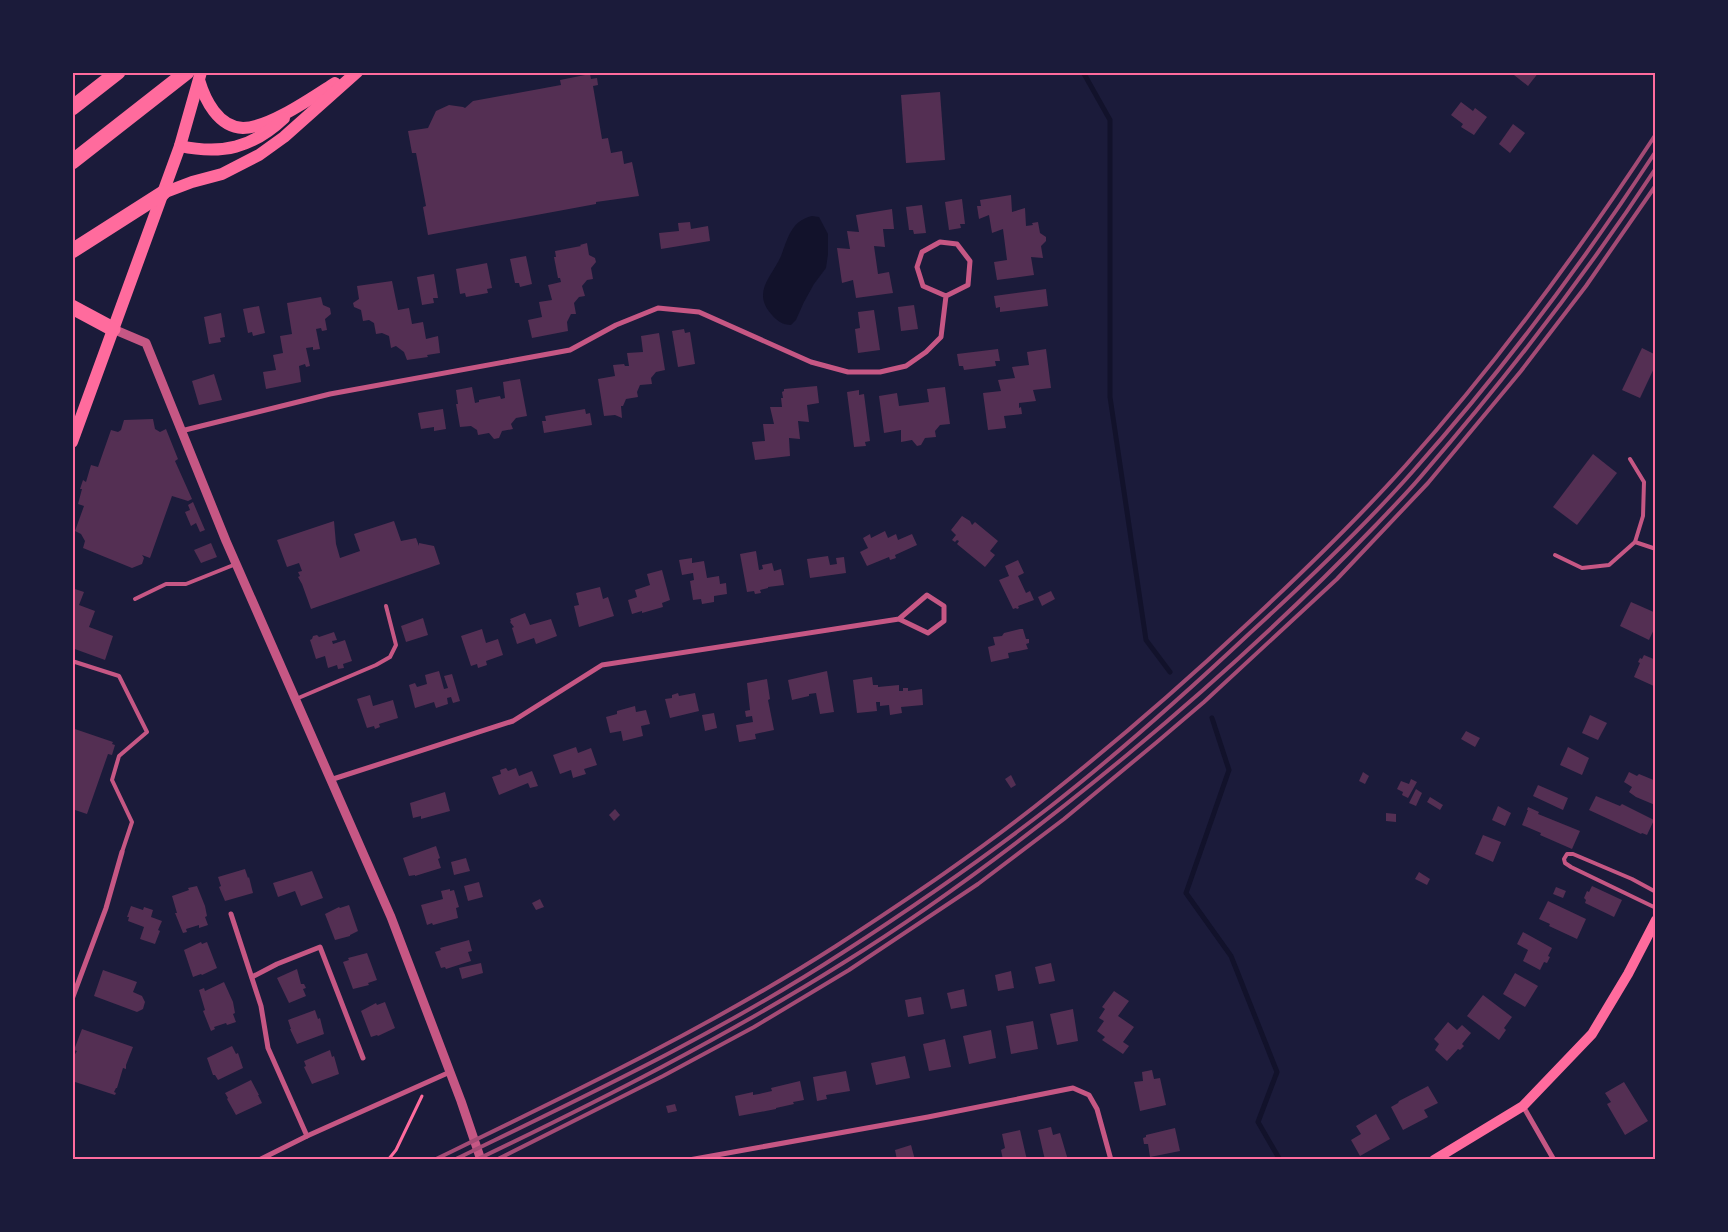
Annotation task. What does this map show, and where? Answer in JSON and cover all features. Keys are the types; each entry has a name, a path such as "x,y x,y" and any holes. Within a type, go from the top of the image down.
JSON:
{"highway":[{"path":"72,108 118,72"},
{"path":"72,162 167,88 195,75"},
{"path":"72,251 163,193"},
{"path":"72,307 113,329"}],"main road":[{"path":"180,146 211,151 240,146 268,131 292,111 352,72"},
{"path":"163,193 192,182 222,174 260,155 284,137 357,72"},
{"path":"195,75 202,92 214,112 233,126 251,127 292,111"},
{"path":"72,442 180,146 195,75"},
{"path":"1434,1160 1523,1106 1592,1034 1628,974 1656,920"}],"street":[{"path":"940,242 957,244 970,261 968,285 946,296 923,286 917,268 922,252 940,242"},
{"path":"181,431 330,394 570,350 616,325 658,308 700,312 811,362 848,372 880,372 906,366 926,352 941,337 946,296"},
{"path":"113,329 146,344 236,564 391,917 481,1160"},
{"path":"330,780 513,721 602,665 899,619 927,595 944,606 944,622 928,633 899,619"},
{"path":"72,999 106,908 122,852"},
{"path":"231,914 261,1006 268,1048 307,1136"},
{"path":"252,977 320,947 363,1058"},
{"path":"259,1160 307,1136 450,1072"},
{"path":"689,1160 928,1117 1073,1088 1089,1095 1097,1109 1111,1160"},
{"path":"1523,1106 1554,1160"}],"lane":[{"path":"1555,555 1582,568 1609,565 1634,542 1643,516 1644,482 1630,459"},
{"path":"1634,542 1656,549"},
{"path":"135,599 166,584 186,584 236,564"},
{"path":"296,699 376,665 390,656 396,645 386,606"},
{"path":"72,661 119,676 147,732 119,756 112,780 132,822 122,852"},
{"path":"1656,892 1632,879 1573,854 1567,854 1564,859 1565,863 1571,867 1656,908"}],"path":[{"path":"388,1160 396,1150 422,1098 420,1086"}],"shaded area":[{"path":"812,216 819,217 828,234 826,268 814,284 796,320 791,325 785,324 776,319 766,307 763,292 791,231 799,222"}],"building":[{"path":"1517,72 1539,72 1528,86 1514,75"},
{"path":"590,74 591,79 597,78 598,85 593,86 602,139 608,138 611,153 622,151 624,164 632,162 639,196 596,202 596,204 428,235 423,207 426,206 416,153 412,153 408,131 428,128 436,111 449,105 465,108 473,101 561,85 560,80"},
{"path":"940,92 945,160 906,163 901,95"},
{"path":"1461,102 1473,111 1475,108 1487,117 1474,135 1461,127 1463,124 1451,115"},
{"path":"1513,124 1525,133 1510,153 1499,144"},
{"path":"1011,195 1012,212 1025,208 1026,226 1038,222 1040,233 1046,237 1046,241 1041,246 1043,258 1031,257 1034,275 997,280 994,262 1007,260 1003,229 992,233 989,215 979,219 977,206 981,206 980,200"},
{"path":"962,199 965,224 960,224 961,228 949,230 945,202"},
{"path":"922,205 926,233 914,234 913,230 909,230 906,207"},
{"path":"892,209 894,229 883,229 885,247 874,246 878,274 889,272 893,293 856,298 853,280 842,283 837,248 850,249 847,231 859,232 856,215"},
{"path":"690,222 691,229 708,226 710,241 661,249 659,233 679,231 678,223"},
{"path":"587,243 589,255 595,258 596,262 591,268 593,279 587,280 582,286 585,296 579,297 574,303 576,314 571,314 567,322 568,331 532,338 528,320 542,317 539,302 552,300 548,285 561,282 560,278 558,278 554,257 556,257 555,251"},
{"path":"526,256 532,284 520,287 519,283 515,283 510,259"},
{"path":"487,263 492,288 487,289 488,293 466,297 465,293 460,294 456,269"},
{"path":"434,274 438,298 433,298 434,303 422,305 417,277"},
{"path":"392,281 398,310 409,308 412,324 423,322 426,339 438,336 440,353 407,360 404,352 396,346 391,348 389,336 382,333 376,334 374,323 369,320 363,321 361,310 354,307 353,303 359,299 357,286"},
{"path":"1046,289 1048,306 1000,312 1000,307 996,308 994,296"},
{"path":"321,297 323,305 330,308 331,314 325,319 327,330 316,329 320,349 306,348 310,366 306,367 305,364 299,366 301,382 266,389 263,372 276,370 273,355 283,353 280,336 292,334 287,303"},
{"path":"914,305 918,329 901,331 898,307"},
{"path":"259,306 265,333 253,336 252,332 248,333 243,309"},
{"path":"874,310 880,350 858,353 855,329 860,328 858,312"},
{"path":"221,313 225,337 220,338 221,342 209,344 204,317"},
{"path":"684,329 685,333 690,332 695,364 678,367 672,331"},
{"path":"659,333 665,370 656,372 651,378 652,384 640,385 637,392 638,397 626,399 623,406 621,406 622,418 615,415 604,416 598,379 615,376 613,365 624,364 629,366 627,353 643,352 641,336"},
{"path":"1642,348 1656,355 1656,364 1640,398 1622,390"},
{"path":"998,349 1000,361 995,361 996,366 964,370 963,366 959,366 957,354"},
{"path":"1046,349 1051,388 1033,390 1036,401 1019,403 1022,414 1004,416 1006,428 988,430 983,393 1001,391 998,380 1015,378 1012,367 1029,365 1027,352"},
{"path":"214,374 222,400 199,405 192,381"},
{"path":"520,379 527,416 516,418 511,424 513,429 502,431 499,438 494,439 489,433 478,435 477,430 471,426 460,427 456,404 458,404 456,390 472,387 475,403 479,402 479,400 500,396 501,399 505,398 503,382"},
{"path":"817,386 819,403 807,405 809,422 798,421 800,439 789,438 790,456 755,460 752,442 765,441 763,424 774,424 770,407 782,407 781,398 783,398 782,392 784,389"},
{"path":"945,387 950,424 940,425 935,431 936,437 925,438 921,445 917,446 912,440 901,442 901,430 884,433 879,396 897,393 899,406 929,402 927,389"},
{"path":"859,390 859,395 864,394 870,441 865,442 866,446 854,447 847,392"},
{"path":"443,409 446,429 434,431 434,427 421,429 418,413"},
{"path":"585,409 586,414 590,413 592,425 544,433 542,421 546,421 545,416"},
{"path":"153,419 155,429 160,432 166,429 178,459 175,461 192,499 188,501 172,496 150,558 142,555 144,558 142,564 132,568 83,548 85,541 81,534 75,531 84,506 78,504 82,489 80,489 83,480 86,482 91,465 98,467 111,430 118,432 121,430 124,420"},
{"path":"1593,454 1617,473 1577,525 1553,507"},
{"path":"193,502 205,530 200,532 196,523 191,526 185,512 190,510 188,505"},
{"path":"962,516 970,521 972,525 975,522 998,541 990,551 995,555 985,567 957,544 959,541 955,542 952,540 956,535 951,530"},
{"path":"334,521 336,544 340,558 360,551 354,534 394,521 401,541 416,538 419,546 419,543 434,546 440,564 311,609 298,577 300,576 298,572 302,571 299,563 287,567 277,540"},
{"path":"885,531 888,538 896,534 898,540 912,534 917,545 895,555 896,558 890,560 889,557 867,566 860,552 868,548 863,538 870,534 871,538"},
{"path":"211,543 217,557 201,563 194,550"},
{"path":"756,551 759,570 763,569 762,565 772,563 774,571 781,569 784,585 768,587 760,590 761,593 747,592 740,554"},
{"path":"828,556 830,565 837,564 836,558 844,557 846,573 810,578 807,559"},
{"path":"692,558 692,563 704,561 707,578 719,576 720,584 726,583 727,594 714,596 714,602 702,604 701,599 693,600 690,581 694,580 693,573 682,575 679,560"},
{"path":"1018,560 1024,573 1018,576 1026,593 1030,591 1034,600 1018,606 1019,608 1017,609 1013,609 999,580 1009,576 1005,566"},
{"path":"662,570 670,600 662,603 663,607 632,614 628,600 637,597 635,590 650,585 647,574"},
{"path":"600,587 603,599 608,597 614,616 579,627 574,606 579,605 576,593"},
{"path":"75,589 84,592 79,605 95,611 89,627 113,636 105,660 72,648 72,597"},
{"path":"1051,591 1055,599 1042,606 1038,597"},
{"path":"1631,602 1656,613 1656,625 1649,640 1620,626"},
{"path":"525,613 530,625 551,619 557,636 536,644 534,638 517,644 512,628 514,627 510,619"},
{"path":"423,618 428,635 406,642 401,626"},
{"path":"482,629 486,643 498,639 503,655 486,661 487,665 478,668 477,664 471,666 461,636"},
{"path":"1023,629 1026,639 1029,639 1029,643 1026,644 1028,649 1008,653 1009,658 991,662 988,647 995,645 993,637 1002,636 1004,633"},
{"path":"334,632 337,640 332,641 333,644 345,640 352,661 343,664 344,668 338,669 337,665 328,668 325,656 316,659 310,640 313,636 317,635 319,637"},
{"path":"1644,655 1656,660 1656,687 1634,677 1640,663 1638,662"},
{"path":"439,671 444,689 448,688 444,676 452,674 460,701 453,703 451,697 447,698 448,704 436,708 434,702 415,708 409,685 415,683 417,687 427,684 425,675"},
{"path":"827,671 834,712 820,714 816,693 792,700 788,680"},
{"path":"872,677 873,685 878,685 878,687 899,685 899,691 903,691 903,688 908,688 908,691 922,689 923,705 901,707 902,713 890,715 889,705 880,706 880,702 876,702 877,711 857,713 853,680"},
{"path":"767,679 770,699 768,700 774,730 755,734 756,739 739,742 736,725 753,722 752,716 746,717 745,711 750,710 747,683"},
{"path":"678,693 679,696 695,693 699,711 670,718 665,699 672,698 672,695"},
{"path":"370,695 373,706 393,700 398,718 379,724 380,727 375,729 374,726 367,728 357,699"},
{"path":"635,706 636,712 646,710 650,724 641,726 643,736 623,741 621,731 610,733 606,717 617,714 617,711"},
{"path":"714,713 717,728 705,731 702,715"},
{"path":"1590,715 1607,723 1598,740 1582,733"},
{"path":"72,728 113,742 112,744 115,745 112,755 108,754 87,814 72,809"},
{"path":"1466,731 1480,738 1475,747 1461,739"},
{"path":"576,747 578,753 591,748 597,765 584,769 586,774 573,778 571,770 560,774 553,755"},
{"path":"1568,747 1589,758 1582,775 1560,765"},
{"path":"506,768 508,771 516,768 519,776 532,771 538,786 530,788 528,783 499,795 492,777 501,774 500,770"},
{"path":"1363,772 1369,776 1365,784 1359,781"},
{"path":"1629,772 1656,781 1655,805 1629,792 1632,787 1624,782"},
{"path":"1011,775 1016,785 1011,788 1005,779"},
{"path":"1411,779 1417,782 1408,798 1397,789 1401,781 1409,784"},
{"path":"1538,785 1568,798 1563,810 1533,796"},
{"path":"1416,789 1422,793 1416,806 1409,803"},
{"path":"445,792 450,811 421,819 421,816 413,818 410,803"},
{"path":"1596,796 1620,806 1622,804 1654,820 1647,835 1589,810"},
{"path":"1430,797 1443,805 1440,810 1427,802"},
{"path":"1498,806 1511,813 1505,826 1492,820"},
{"path":"1528,807 1539,812 1538,814 1580,831 1572,849 1522,825"},
{"path":"615,809 620,815 614,821 609,815"},
{"path":"1386,813 1396,814 1396,822 1386,821"},
{"path":"1483,835 1501,842 1493,862 1475,854"},
{"path":"436,846 441,868 409,876 403,858"},
{"path":"466,858 470,871 454,875 451,862"},
{"path":"245,869 253,893 225,901 219,887 221,886 218,877"},
{"path":"312,871 323,898 301,906 295,891 278,897 273,883"},
{"path":"1419,872 1430,879 1427,885 1415,879"},
{"path":"479,882 483,897 468,901 464,886"},
{"path":"197,886 205,906 207,916 205,917 208,925 199,928 199,925 186,929 187,932 183,933 175,913 177,913 172,896"},
{"path":"1592,886 1622,900 1614,917 1585,903 1586,900 1584,898"},
{"path":"1556,887 1566,891 1563,898 1553,894"},
{"path":"450,889 450,891 454,890 459,907 456,908 458,918 427,925 421,905 443,899 441,891"},
{"path":"540,899 544,907 536,910 532,903"},
{"path":"1548,901 1586,919 1577,939 1549,926 1550,924 1539,919"},
{"path":"349,905 358,931 350,936 335,940 325,914 339,907"},
{"path":"131,906 143,910 144,907 153,910 151,917 162,921 155,944 140,939 144,927 128,921 129,917 127,917"},
{"path":"1523,932 1552,948 1547,963 1544,962 1540,970 1523,961 1528,950 1517,944"},
{"path":"469,940 472,951 468,952 471,961 446,969 445,967 441,968 435,952 441,950 440,948"},
{"path":"201,942 202,944 207,942 217,968 193,977 184,950"},
{"path":"367,953 377,980 368,983 369,985 353,989 343,962 349,960 348,958"},
{"path":"481,963 483,973 462,979 459,968"},
{"path":"1051,963 1055,981 1039,984 1035,967"},
{"path":"297,969 301,984 304,984 306,988 303,989 306,996 289,1003 277,978"},
{"path":"103,970 137,982 133,992 142,996 145,1002 143,1009 137,1012 94,996"},
{"path":"1011,971 1014,988 998,991 995,975"},
{"path":"1515,973 1538,986 1525,1007 1503,994"},
{"path":"224,982 233,1002 235,1013 233,1014 236,1022 214,1027 215,1029 211,1031 203,1011 205,1010 199,990 204,988 205,991"},
{"path":"964,989 967,1006 951,1009 947,993"},
{"path":"1114,991 1129,1001 1118,1016 1134,1027 1123,1042 1129,1046 1123,1054 1102,1040 1105,1037 1097,1031 1104,1021 1099,1018 1105,1009 1102,1007"},
{"path":"1483,995 1512,1017 1504,1028 1506,1030 1499,1040 1467,1016"},
{"path":"921,997 924,1014 908,1017 905,1000"},
{"path":"385,1002 395,1028 378,1036 371,1037 361,1011 376,1003 377,1005"},
{"path":"1073,1009 1078,1041 1057,1045 1050,1014"},
{"path":"315,1010 318,1019 320,1018 324,1034 297,1044 288,1020"},
{"path":"1033,1021 1038,1049 1011,1054 1006,1026"},
{"path":"1448,1022 1457,1030 1462,1025 1471,1033 1462,1044 1464,1046 1460,1050 1458,1049 1447,1061 1435,1050 1439,1044 1434,1039"},
{"path":"82,1029 133,1047 126,1069 123,1068 114,1092 116,1093 115,1095 72,1081 72,1059 77,1051 74,1050"},
{"path":"991,1030 996,1058 969,1064 963,1036"},
{"path":"945,1039 951,1067 929,1071 923,1044"},
{"path":"232,1046 236,1054 238,1053 243,1068 218,1080 213,1075 207,1058"},
{"path":"330,1050 332,1057 334,1056 339,1074 312,1084 304,1067 306,1066 304,1061"},
{"path":"905,1056 910,1078 876,1085 871,1063"},
{"path":"1152,1070 1154,1079 1160,1078 1166,1105 1140,1111 1134,1082 1143,1081 1142,1072"},
{"path":"846,1071 850,1091 826,1095 827,1099 817,1101 813,1077"},
{"path":"251,1080 262,1103 236,1115 225,1093"},
{"path":"800,1081 804,1100 776,1109 739,1116 735,1096 753,1092 753,1095 772,1091 771,1088"},
{"path":"1624,1082 1648,1121 1625,1135 1607,1104 1611,1102 1605,1093"},
{"path":"1428,1086 1438,1103 1424,1110 1428,1117 1403,1130 1391,1107"},
{"path":"675,1104 677,1111 668,1113 666,1106"},
{"path":"1376,1114 1390,1139 1360,1156 1351,1140 1361,1134 1356,1126"},
{"path":"1051,1127 1053,1135 1060,1133 1068,1160 1045,1160 1038,1130"},
{"path":"1175,1128 1180,1151 1150,1157 1148,1144 1144,1144 1143,1138 1146,1135"},
{"path":"1020,1130 1027,1160 1003,1160 1001,1150 1005,1148 1002,1134"},
{"path":"911,1145 915,1160 897,1160 895,1150"}],"waterway":[{"path":"1083,72 1110,120 1110,397 1146,640 1170,672"},
{"path":"1212,718 1229,770 1186,893 1231,956 1277,1072 1258,1122 1280,1160"}],"railway":[{"path":"434,1160 638,1059 788,976 836,946 970,855 1023,816 1124,734 1287,587 1406,465 1473,386 1568,263 1656,134"},
{"path":"454,1160 700,1037 795,982 895,918 974,863 1051,806 1102,765 1177,700 1292,594 1395,492 1479,394 1541,315 1600,234 1656,151"},
{"path":"476,1160 662,1067 753,1017 843,963 953,890 1127,755 1223,672 1285,615 1346,556 1411,487 1515,363 1573,287 1656,168"},
{"path":"496,1160 663,1076 754,1027 849,970 978,884 1064,819 1157,742 1204,702 1337,579 1428,483 1521,371 1586,286 1656,185"}]}
